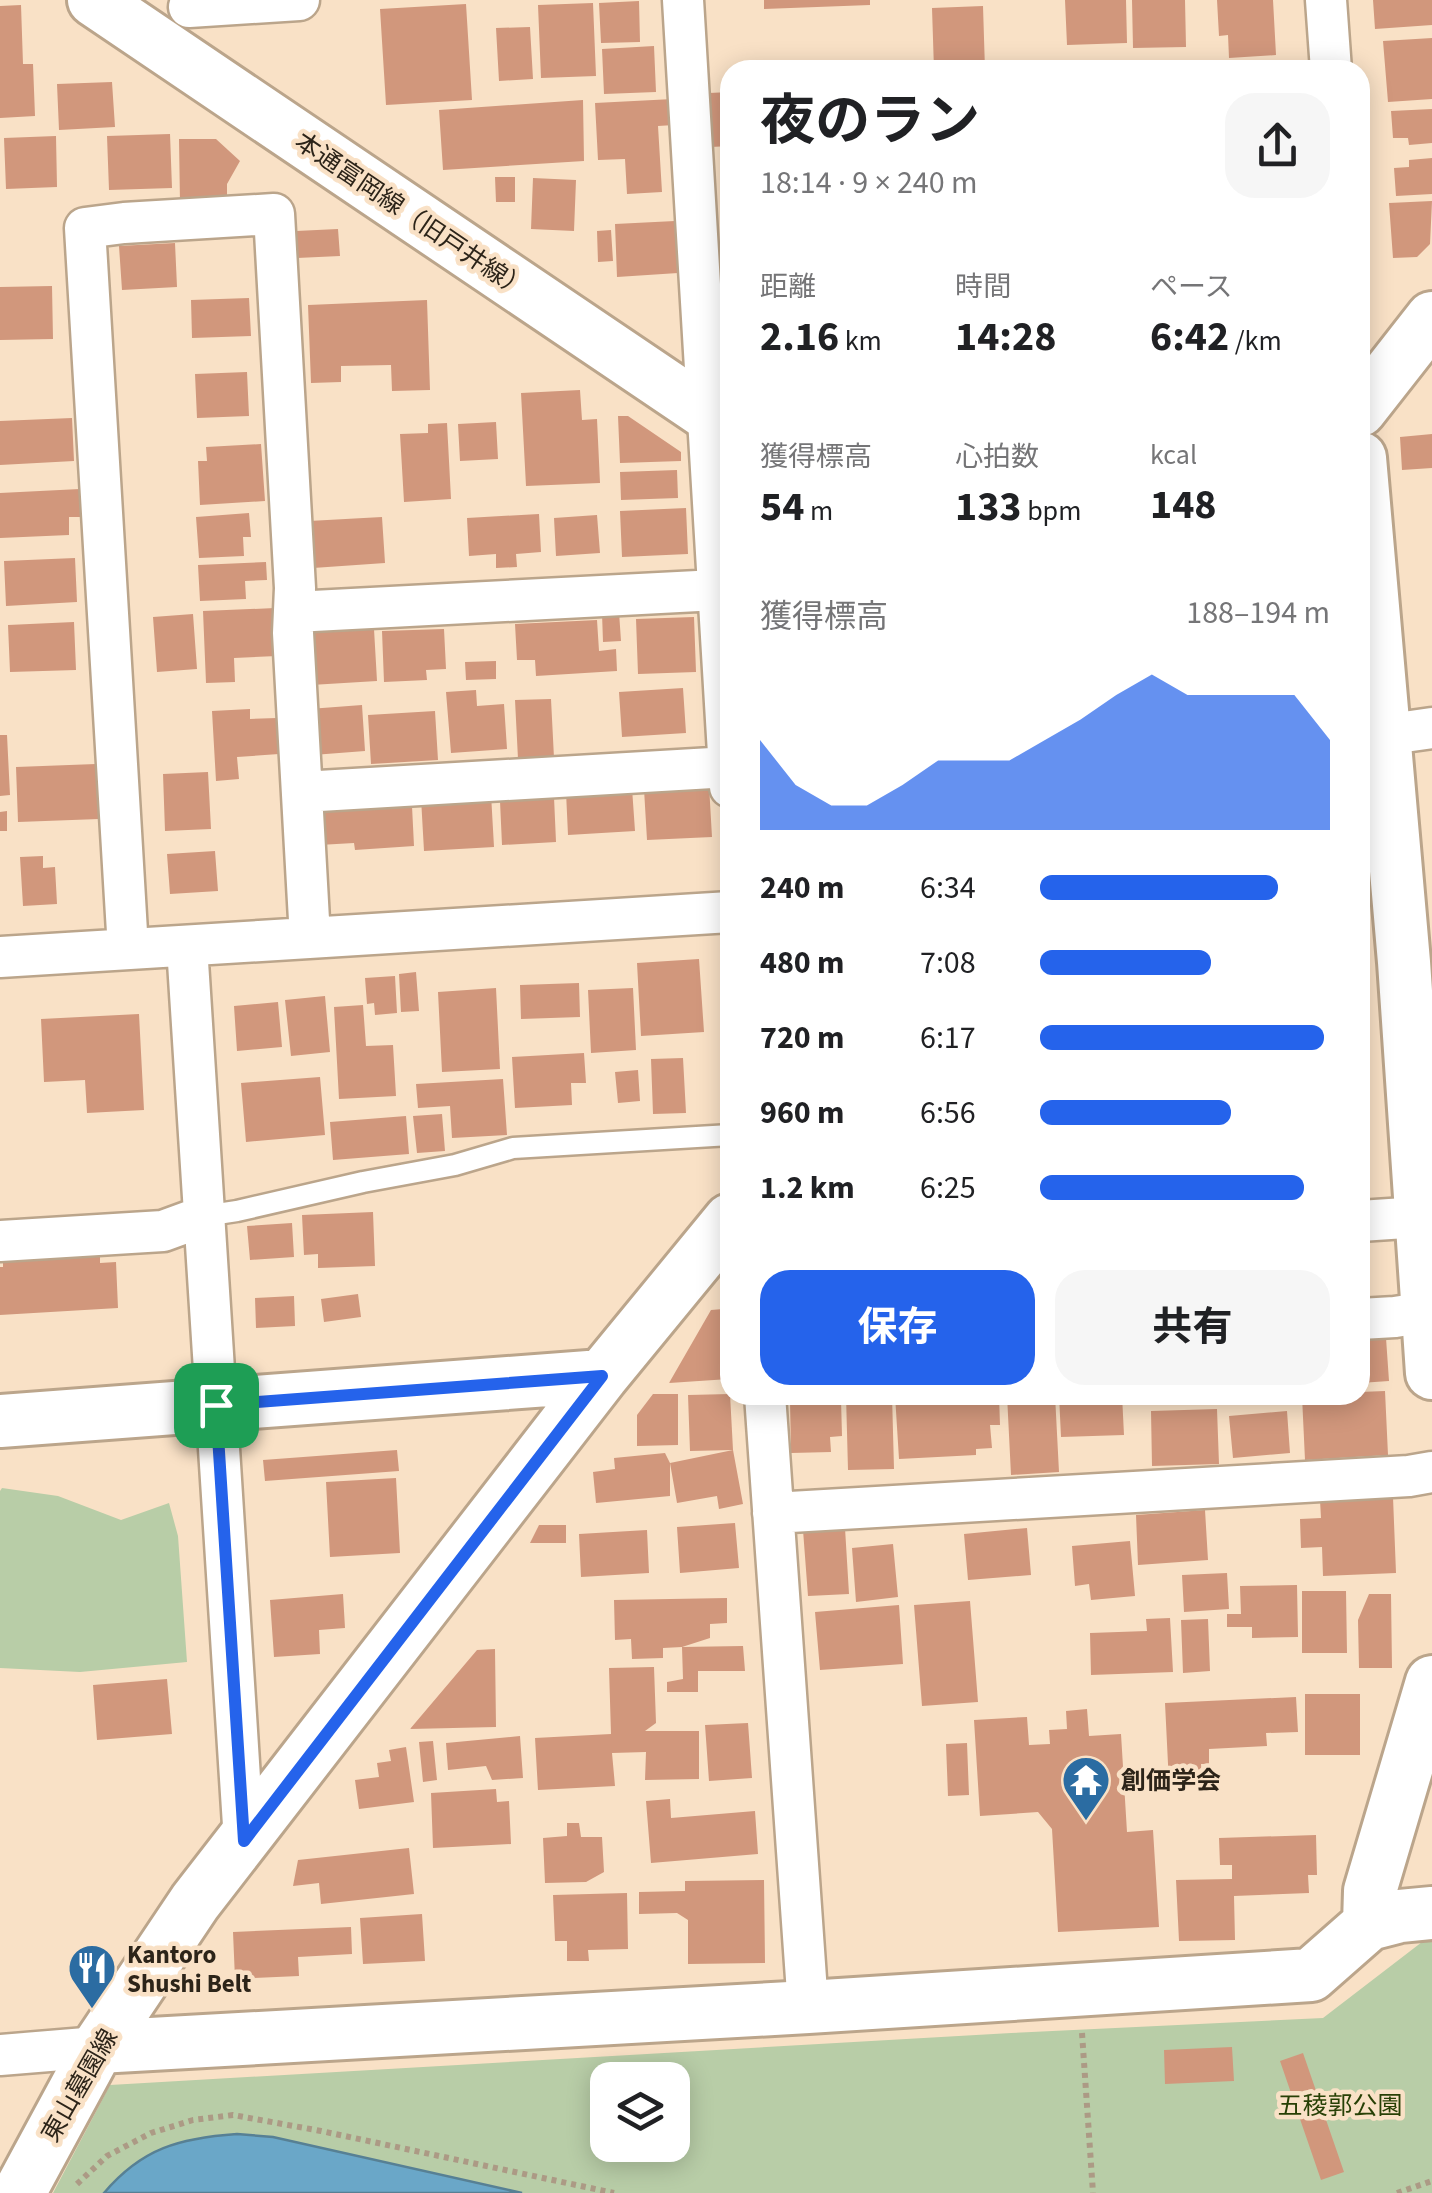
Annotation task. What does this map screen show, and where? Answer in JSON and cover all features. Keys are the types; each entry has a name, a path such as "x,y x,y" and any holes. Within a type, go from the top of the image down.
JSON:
{"street":[{"name":"本通富岡線（旧戸井線）","path":"94,0 718,422"},
{"path":"190,7 299,0"},
{"path":"683,0 711,174 720,634"},
{"path":"1326,0 1330,60"},
{"path":"128,949 85,228 124,223 274,214 296,588 292,632 310,938"},
{"path":"1370,397 1432,318"},
{"path":"1370,515 1408,732 1405,883 1432,1374"},
{"path":"294,612 717,590"},
{"path":"302,792 720,768"},
{"path":"0,956 720,913"},
{"path":"186,946 244,1841"},
{"path":"1370,1217 1423,1194"},
{"path":"0,1241 164,1231 204,1216"},
{"name":"東山墓園線","path":"19,2193 98,2046 195,1902 602,1376 720,1236"},
{"path":"1370,1318 1427,1312"},
{"path":"0,1421 602,1376"},
{"path":"766,1405 808,2007"},
{"path":"773,1513 1432,1472"},
{"path":"1369,1924 1370,1891 1432,1682"},
{"path":"0,2055 98,2046 1311,1975 1369,1924 1432,1913"}],"lane":[{"path":"204,1216 455,1165 513,1148 720,1136"}],"path":[{"path":"1082,2016 1093,2193"},
{"path":"70,2193 107,2156 151,2132 193,2120 233,2115 614,2193"},
{"path":"1398,2193 1432,2181"}],"green space":[{"path":"2,1488 58,1496 121,1520 169,1503 178,1536 187,1662 80,1672 0,1668"},
{"name":"五稜郭公園","path":"1432,1941 1432,2193 53,2193 110,2085 1323,2018 1422,1942"}],"water":[{"path":"237,2134 273,2137 522,2193 104,2193 133,2165 163,2148"}],"building":[{"path":"764,0 870,0 870,5 764,9"},
{"path":"1065,0 1126,0 1127,43 1067,45"},
{"path":"1132,0 1185,0 1186,47 1133,48"},
{"path":"1217,0 1273,0 1276,55 1229,58 1228,35 1219,36"},
{"path":"1373,0 1432,0 1432,25 1375,29"},
{"path":"639,1 640,42 601,43 599,3"},
{"path":"593,3 596,76 541,78 538,5"},
{"path":"466,4 472,100 386,105 380,9"},
{"path":"21,5 23,64 33,64 35,116 0,118 0,6"},
{"path":"983,6 985,60 934,60 932,8"},
{"path":"530,27 533,79 499,81 496,28"},
{"path":"1432,38 1432,99 1388,102 1383,41"},
{"path":"654,46 656,92 604,94 602,49"},
{"path":"112,82 115,127 59,130 57,84"},
{"path":"720,92 720,147 711,147 709,93"},
{"path":"673,99 674,125 658,126 662,192 627,194 625,159 598,160 595,103"},
{"path":"583,100 584,161 443,170 439,110"},
{"path":"1432,109 1432,143 1409,145 1408,138 1393,138 1391,111"},
{"path":"170,134 172,188 109,190 107,136"},
{"path":"56,136 57,187 6,189 4,138"},
{"path":"179,139 216,139 240,161 227,184 227,202 180,203"},
{"path":"1432,158 1432,194 1396,196 1394,168 1409,167 1409,160"},
{"path":"495,177 515,177 515,202 496,202"},
{"path":"533,178 576,180 574,231 531,229"},
{"path":"1432,201 1430,244 1417,257 1393,258 1389,203"},
{"path":"675,221 678,273 617,277 615,224"},
{"path":"338,229 340,256 297,258 296,231"},
{"path":"611,230 613,261 598,262 597,231"},
{"path":"175,243 177,287 122,290 119,246"},
{"path":"52,286 53,339 0,340 0,287"},
{"path":"249,298 251,336 192,338 191,300"},
{"path":"427,300 430,390 392,391 391,365 341,366 341,382 311,383 308,305"},
{"path":"247,372 249,416 197,418 195,374"},
{"path":"580,390 582,420 597,419 600,483 526,486 521,393"},
{"path":"618,416 628,416 681,452 681,461 620,463"},
{"path":"72,418 74,461 0,465 0,421"},
{"path":"496,422 498,459 460,461 458,424"},
{"path":"447,423 451,499 404,502 400,434 428,433 428,424"},
{"path":"1432,434 1432,468 1402,470 1400,437"},
{"path":"261,444 265,501 200,505 198,461 207,461 206,447"},
{"path":"677,470 678,498 621,500 620,472"},
{"path":"80,489 81,517 69,517 69,535 0,538 0,493"},
{"path":"686,508 688,554 622,557 620,511"},
{"path":"249,513 251,537 243,537 244,556 199,558 196,517"},
{"path":"539,514 541,552 516,554 517,567 496,568 496,554 469,556 467,518"},
{"path":"597,515 600,553 556,556 554,518"},
{"path":"382,517 385,563 313,568 309,521"},
{"path":"75,558 77,602 6,606 4,561"},
{"path":"266,562 267,580 245,581 246,599 200,601 198,565"},
{"path":"275,608 277,656 234,658 235,682 206,683 203,611"},
{"path":"619,612 621,641 603,642 602,613"},
{"path":"193,614 197,669 157,672 153,617"},
{"path":"694,617 696,672 638,674 636,619"},
{"path":"597,620 599,651 616,649 617,671 536,676 535,660 517,660 515,624"},
{"path":"74,622 76,670 10,672 8,625"},
{"path":"374,629 377,681 311,685 308,633"},
{"path":"444,629 446,669 426,670 427,680 384,682 382,631"},
{"path":"496,661 496,679 466,680 465,662"},
{"path":"683,688 686,733 622,737 619,692"},
{"path":"476,690 477,706 504,704 507,749 451,753 446,692"},
{"path":"551,699 554,758 518,759 515,700"},
{"path":"362,705 365,751 313,755 309,709"},
{"path":"250,709 250,719 277,718 279,754 237,757 239,779 216,781 212,711"},
{"path":"435,711 438,760 371,764 368,715"},
{"path":"0,735 7,735 10,795 0,796"},
{"path":"96,764 99,819 18,822 16,767"},
{"path":"208,772 211,829 165,831 163,774"},
{"path":"709,785 712,837 647,840 644,789"},
{"path":"632,788 635,831 568,835 566,792"},
{"path":"491,794 494,847 424,851 421,798"},
{"path":"554,797 556,842 502,845 500,801"},
{"path":"367,799 367,809 412,806 414,846 355,850 354,843 319,845 317,811 348,810 347,800"},
{"path":"7,811 7,831 0,831 0,812"},
{"path":"215,851 218,891 170,894 167,854"},
{"path":"43,856 43,868 55,867 57,904 23,906 20,857"},
{"path":"699,959 704,1032 641,1036 637,963"},
{"path":"416,972 419,1011 401,1012 399,974"},
{"path":"395,976 397,1013 375,1015 374,1003 367,1004 365,978"},
{"path":"579,983 580,1017 521,1019 520,985"},
{"path":"496,988 500,1069 442,1072 438,992"},
{"path":"633,988 636,1050 591,1053 588,990"},
{"path":"325,996 330,1052 291,1056 285,1000"},
{"path":"278,1002 282,1047 237,1051 234,1006"},
{"path":"363,1005 366,1046 393,1045 396,1096 339,1099 334,1007"},
{"path":"139,1014 144,1110 87,1113 85,1080 44,1082 41,1019"},
{"path":"584,1053 586,1083 571,1083 572,1105 515,1108 512,1057"},
{"path":"683,1058 686,1113 653,1114 651,1059"},
{"path":"638,1070 640,1101 618,1103 615,1072"},
{"path":"320,1077 325,1135 246,1142 241,1083"},
{"path":"503,1079 507,1135 452,1138 450,1106 418,1108 416,1084"},
{"path":"442,1114 445,1151 417,1153 413,1116"},
{"path":"406,1116 409,1154 333,1160 330,1122"},
{"path":"373,1212 375,1266 318,1268 318,1254 304,1255 302,1215"},
{"path":"292,1223 294,1257 250,1260 247,1226"},
{"path":"100,1254 100,1263 116,1262 118,1308 0,1315 3,1259"},
{"path":"358,1294 361,1317 324,1322 321,1299"},
{"path":"294,1296 295,1326 256,1328 255,1298"},
{"path":"720,1309 720,1380 669,1383 711,1310"},
{"path":"1386,1338 1389,1381 1370,1382 1370,1339"},
{"path":"1385,1391 1388,1455 1305,1460 1302,1405 1370,1405 1370,1392"},
{"path":"653,1394 678,1394 678,1445 637,1446 637,1415"},
{"path":"720,1394 720,1405 731,1405 733,1450 690,1451 688,1395"},
{"path":"790,1405 841,1405 842,1436 830,1437 831,1452 791,1453"},
{"path":"846,1405 892,1405 894,1469 848,1470"},
{"path":"896,1405 999,1405 1000,1425 990,1425 992,1448 976,1449 976,1455 899,1459"},
{"path":"1008,1405 1056,1405 1059,1472 1011,1475"},
{"path":"1059,1405 1122,1405 1124,1435 1061,1437"},
{"path":"1217,1409 1219,1464 1152,1466 1151,1411"},
{"path":"1287,1411 1290,1453 1233,1458 1229,1416"},
{"path":"397,1450 399,1471 265,1481 263,1460"},
{"path":"733,1450 743,1504 719,1509 717,1496 677,1503 670,1463"},
{"path":"665,1453 670,1463 670,1496 596,1503 593,1472 615,1469 614,1458"},
{"path":"396,1478 400,1553 330,1557 326,1482"},
{"path":"1393,1497 1396,1573 1323,1576 1322,1547 1301,1548 1300,1519 1321,1518 1320,1500"},
{"path":"1205,1510 1208,1560 1138,1565 1136,1515"},
{"path":"735,1523 739,1568 680,1573 677,1527"},
{"path":"539,1525 566,1525 566,1543 530,1543"},
{"path":"845,1528 849,1594 808,1596 803,1530"},
{"path":"1027,1528 1031,1575 968,1580 964,1534"},
{"path":"647,1530 649,1573 581,1577 579,1534"},
{"path":"1130,1541 1135,1596 1091,1600 1089,1584 1075,1586 1072,1546"},
{"path":"893,1544 898,1597 856,1602 852,1548"},
{"path":"1227,1573 1229,1609 1184,1612 1182,1575"},
{"path":"1297,1585 1298,1637 1252,1638 1252,1627 1227,1627 1227,1614 1241,1614 1240,1586"},
{"path":"1302,1591 1346,1591 1347,1653 1302,1653"},
{"path":"343,1594 345,1628 319,1630 320,1654 274,1657 270,1600"},
{"path":"1369,1594 1391,1594 1392,1668 1359,1668 1358,1620"},
{"path":"727,1598 727,1623 710,1624 710,1638 663,1648 663,1658 632,1659 631,1639 615,1640 614,1600"},
{"path":"970,1601 978,1702 922,1706 914,1605"},
{"path":"899,1605 903,1664 820,1670 815,1612"},
{"path":"1170,1618 1173,1672 1091,1675 1090,1633 1147,1631 1146,1619"},
{"path":"1208,1619 1210,1671 1183,1673 1181,1620"},
{"path":"743,1646 745,1671 698,1671 698,1692 667,1692 667,1682 683,1679 682,1647"},
{"path":"495,1649 496,1727 410,1729 477,1650"},
{"path":"654,1667 656,1723 645,1731 699,1731 699,1779 645,1780 646,1752 612,1753 615,1786 538,1790 535,1738 611,1734 609,1668"},
{"path":"167,1679 172,1734 97,1740 93,1685"},
{"path":"1305,1694 1360,1694 1360,1755 1305,1755"},
{"path":"1296,1697 1298,1732 1266,1733 1267,1746 1209,1749 1209,1764 1201,1764 1202,1782 1169,1784 1165,1703"},
{"name":"創価学会","path":"1087,1709 1089,1736 1121,1734 1127,1832 1153,1830 1159,1927 1058,1932 1052,1829 1038,1812 980,1816 974,1720 1027,1717 1029,1745 1050,1744 1049,1730 1067,1729 1066,1711"},
{"path":"748,1723 752,1778 709,1781 705,1725"},
{"path":"520,1736 523,1778 492,1780 486,1766 448,1770 446,1743"},
{"path":"433,1741 437,1780 423,1782 419,1742"},
{"path":"967,1743 969,1795 948,1796 946,1744"},
{"path":"406,1747 414,1802 359,1809 355,1780 379,1777 377,1763 391,1761 389,1750"},
{"path":"496,1789 497,1802 509,1801 511,1844 433,1848 431,1793"},
{"path":"670,1799 671,1818 755,1811 758,1854 651,1863 646,1801"},
{"path":"567,1823 579,1823 581,1837 602,1837 604,1872 586,1882 545,1883 543,1838 567,1836"},
{"path":"1316,1835 1317,1875 1308,1875 1309,1893 1234,1896 1235,1940 1179,1941 1176,1880 1232,1879 1232,1865 1220,1865 1219,1838"},
{"path":"409,1848 414,1894 321,1904 319,1883 293,1886 298,1860"},
{"path":"764,1880 765,1963 688,1964 688,1920 677,1913 639,1914 639,1892 685,1891 685,1881"},
{"path":"627,1893 628,1949 588,1950 589,1961 567,1961 567,1941 555,1941 553,1895"},
{"path":"422,1914 425,1961 363,1964 360,1918"},
{"path":"351,1927 352,1954 298,1957 299,1976 235,1979 233,1932"},
{"path":"1232,2047 1234,2081 1165,2084 1164,2050"},
{"path":"1303,2053 1344,2172 1321,2180 1280,2061"}],"place":[{"name":"創価学会","path":"1086,1822"},
{"name":"Kantoro Shushi Belt","path":"92,2010"}],"route":[{"path":"602,1376 244,1841 225,1550 216,1405 602,1376"}]}
